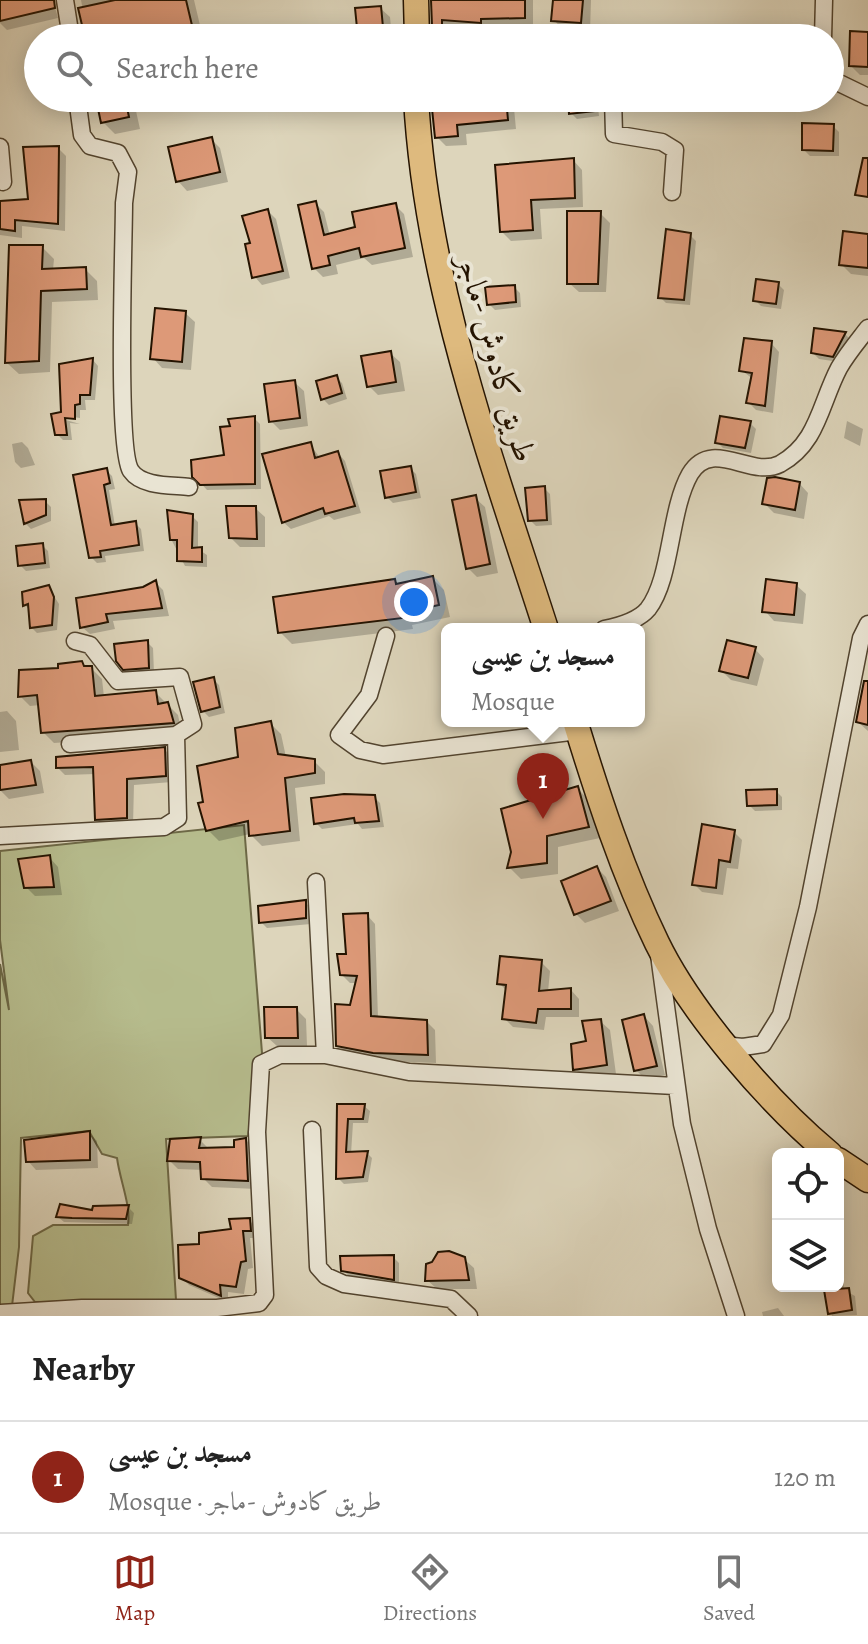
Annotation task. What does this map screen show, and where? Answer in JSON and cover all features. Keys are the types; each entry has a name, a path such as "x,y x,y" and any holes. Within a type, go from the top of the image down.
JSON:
{"highway":[{"path":"416,0 417,24"},
{"name":"طريق كادوش -ماجر","path":"417,112 420,172 435,260 488,449 544,623"},
{"path":"577,727 620,853 658,945 722,1045 824,1148"},
{"path":"844,1164 868,1180"}],"street":[{"path":"65,0 69,24"},
{"path":"823,24 824,0"},
{"path":"844,85 868,97"},
{"path":"79,112 82,135 90,146 118,153 128,172 124,203 123,409 127,462 133,474 147,481 189,487"},
{"path":"613,112 614,134 662,142 675,150 672,192"},
{"path":"0,147 3,182"},
{"path":"624,623 634,620 648,609 657,589 684,487 692,470 705,460 720,457 775,466 796,454 811,438 841,364 868,328"},
{"path":"722,1045 743,1047 763,1044 781,1015 808,907 861,638 868,624"},
{"path":"386,636 369,695 339,735 360,750 383,755 570,727"},
{"path":"70,744 176,735 193,724 180,677 118,681 90,645 75,641"},
{"path":"0,836 172,824 180,810 176,735"},
{"path":"316,882 325,1055"},
{"path":"658,945 675,1086 708,1229 736,1316"},
{"path":"0,1313 82,1308 217,1308 259,1303 265,1295 257,1132 261,1064 280,1055 325,1055 409,1072 675,1086"},
{"path":"312,1130 318,1267 326,1276 367,1290 439,1295 451,1299 469,1316"}],"green space":[{"path":"244,825 262,1053 248,1136 166,1139 176,1300 35,1302 28,1293 33,1236 53,1225 128,1225 127,1201 117,1158 102,1154 89,1131 21,1138 19,1247 12,1306 0,1306 0,964 9,1010 0,940 0,851"}],"building":[{"path":"0,0 54,0 55,8 0,21"},
{"path":"115,0 186,0 192,24 82,24 78,8"},
{"path":"431,0 525,0 525,18 481,19 481,23 442,20 442,24 432,24"},
{"path":"553,0 583,0 581,23 551,21"},
{"path":"381,6 383,24 357,24 355,8"},
{"path":"850,31 868,32 868,67 849,66"},
{"path":"99,112 128,112 129,117 101,123"},
{"path":"432,112 507,112 508,120 457,125 458,136 435,138"},
{"path":"802,123 834,124 833,151 802,150"},
{"path":"212,137 220,172 176,182 168,147"},
{"path":"59,146 58,224 15,220 15,231 0,229 0,201 28,199 23,147"},
{"path":"574,158 575,198 531,200 533,230 500,232 495,165"},
{"path":"863,158 868,158 868,197 855,195"},
{"path":"316,201 324,235 355,227 352,212 396,203 405,248 361,257 359,248 328,256 330,265 312,269 298,205"},
{"path":"268,209 283,271 252,278 245,244 250,243 242,216"},
{"path":"567,211 601,211 598,284 567,284"},
{"path":"666,229 691,233 684,300 658,298"},
{"path":"843,231 868,234 868,268 839,265"},
{"path":"9,245 43,245 42,269 86,267 87,289 41,291 39,361 5,363"},
{"path":"756,279 779,282 776,304 753,301"},
{"path":"515,285 516,302 487,305 485,287"},
{"path":"155,308 186,311 182,362 150,359"},
{"path":"814,328 846,332 833,357 811,353"},
{"path":"744,338 772,341 765,406 746,403 752,373 739,371"},
{"path":"391,351 396,382 367,387 361,356"},
{"path":"93,358 90,395 80,395 80,404 75,405 75,419 65,418 67,435 55,435 51,414 61,412 59,364"},
{"path":"337,375 342,393 321,400 316,381"},
{"path":"295,380 300,418 269,422 264,384"},
{"path":"255,416 255,484 200,485 192,477 191,460 224,455 220,427 230,426 228,419"},
{"path":"720,416 751,421 745,448 715,443"},
{"path":"311,442 315,458 338,451 355,506 325,514 323,508 282,523 262,454"},
{"path":"411,466 416,492 385,498 380,471"},
{"path":"107,468 110,483 104,485 111,525 136,521 139,545 100,551 101,557 89,558 73,475"},
{"path":"767,478 800,482 795,510 762,504"},
{"path":"545,486 547,520 528,521 525,488"},
{"path":"476,495 490,564 466,569 452,500"},
{"path":"46,499 46,515 24,524 19,500"},
{"path":"226,506 256,506 257,539 229,538"},
{"path":"167,510 193,514 192,548 202,547 202,562 177,561 177,540 170,540"},
{"path":"43,543 45,563 18,566 16,546"},
{"path":"433,576 439,605 402,613 403,618 278,633 273,597 395,579 396,584"},
{"path":"766,579 797,583 794,615 762,612"},
{"path":"156,580 162,608 106,614 108,622 80,628 76,598 143,587"},
{"path":"49,585 54,597 52,625 30,628 28,604 23,606 22,592"},
{"path":"148,640 149,668 123,670 116,661 114,644"},
{"path":"727,640 756,647 748,678 719,671"},
{"path":"82,661 84,666 92,666 95,696 156,690 158,704 168,702 174,723 41,733 37,695 18,697 19,670 58,668 58,664"},
{"path":"214,677 220,707 201,712 193,682"},
{"path":"864,681 868,681 868,725 856,722"},
{"path":"271,721 278,754 315,759 315,773 285,778 290,831 249,836 248,821 206,831 198,803 203,802 197,766 238,757 235,728"},
{"path":"165,747 166,776 127,779 127,818 95,820 93,767 56,768 56,757"},
{"path":"31,760 36,785 0,790 0,765"},
{"path":"578,786 589,827 547,836 547,863 507,868 511,852 501,809"},
{"path":"777,789 777,805 747,806 746,790"},
{"path":"344,794 375,795 379,821 355,823 354,818 314,824 311,798"},
{"path":"702,824 735,830 730,862 719,860 716,888 692,885"},
{"path":"50,855 54,887 24,888 18,859"},
{"path":"597,866 611,901 574,915 561,881"},
{"path":"306,900 306,918 259,923 258,906"},
{"path":"368,913 371,1016 427,1020 428,1055 373,1053 336,1046 335,1004 350,1005 357,976 340,975 337,954 346,954 343,914"},
{"path":"500,956 542,960 539,991 571,988 571,1009 538,1009 536,1023 502,1019 506,985 497,984"},
{"path":"264,1007 297,1007 298,1038 265,1038"},
{"path":"644,1014 657,1066 634,1071 622,1020"},
{"path":"601,1019 607,1065 573,1070 571,1044 586,1041 582,1021"},
{"path":"337,1104 365,1104 363,1119 348,1119 346,1152 368,1151 363,1177 336,1179"},
{"path":"90,1131 90,1160 26,1162 24,1140"},
{"path":"201,1137 199,1148 234,1147 234,1140 246,1138 248,1181 201,1179 200,1162 167,1161 170,1139"},
{"path":"60,1204 92,1210 93,1206 129,1205 126,1219 56,1217"},
{"path":"250,1218 251,1231 243,1231 246,1261 241,1262 236,1287 220,1285 221,1296 179,1278 178,1245 199,1244 199,1233 231,1229 229,1219"},
{"path":"449,1251 465,1257 469,1280 425,1281 426,1264 432,1262 438,1252"},
{"path":"394,1255 394,1280 341,1271 340,1256"},
{"path":"844,1288 849,1288 852,1310 828,1314 824,1292 844,1292"}],"place":[{"name":"مسجد بن عيسى","path":"543,819"}]}
